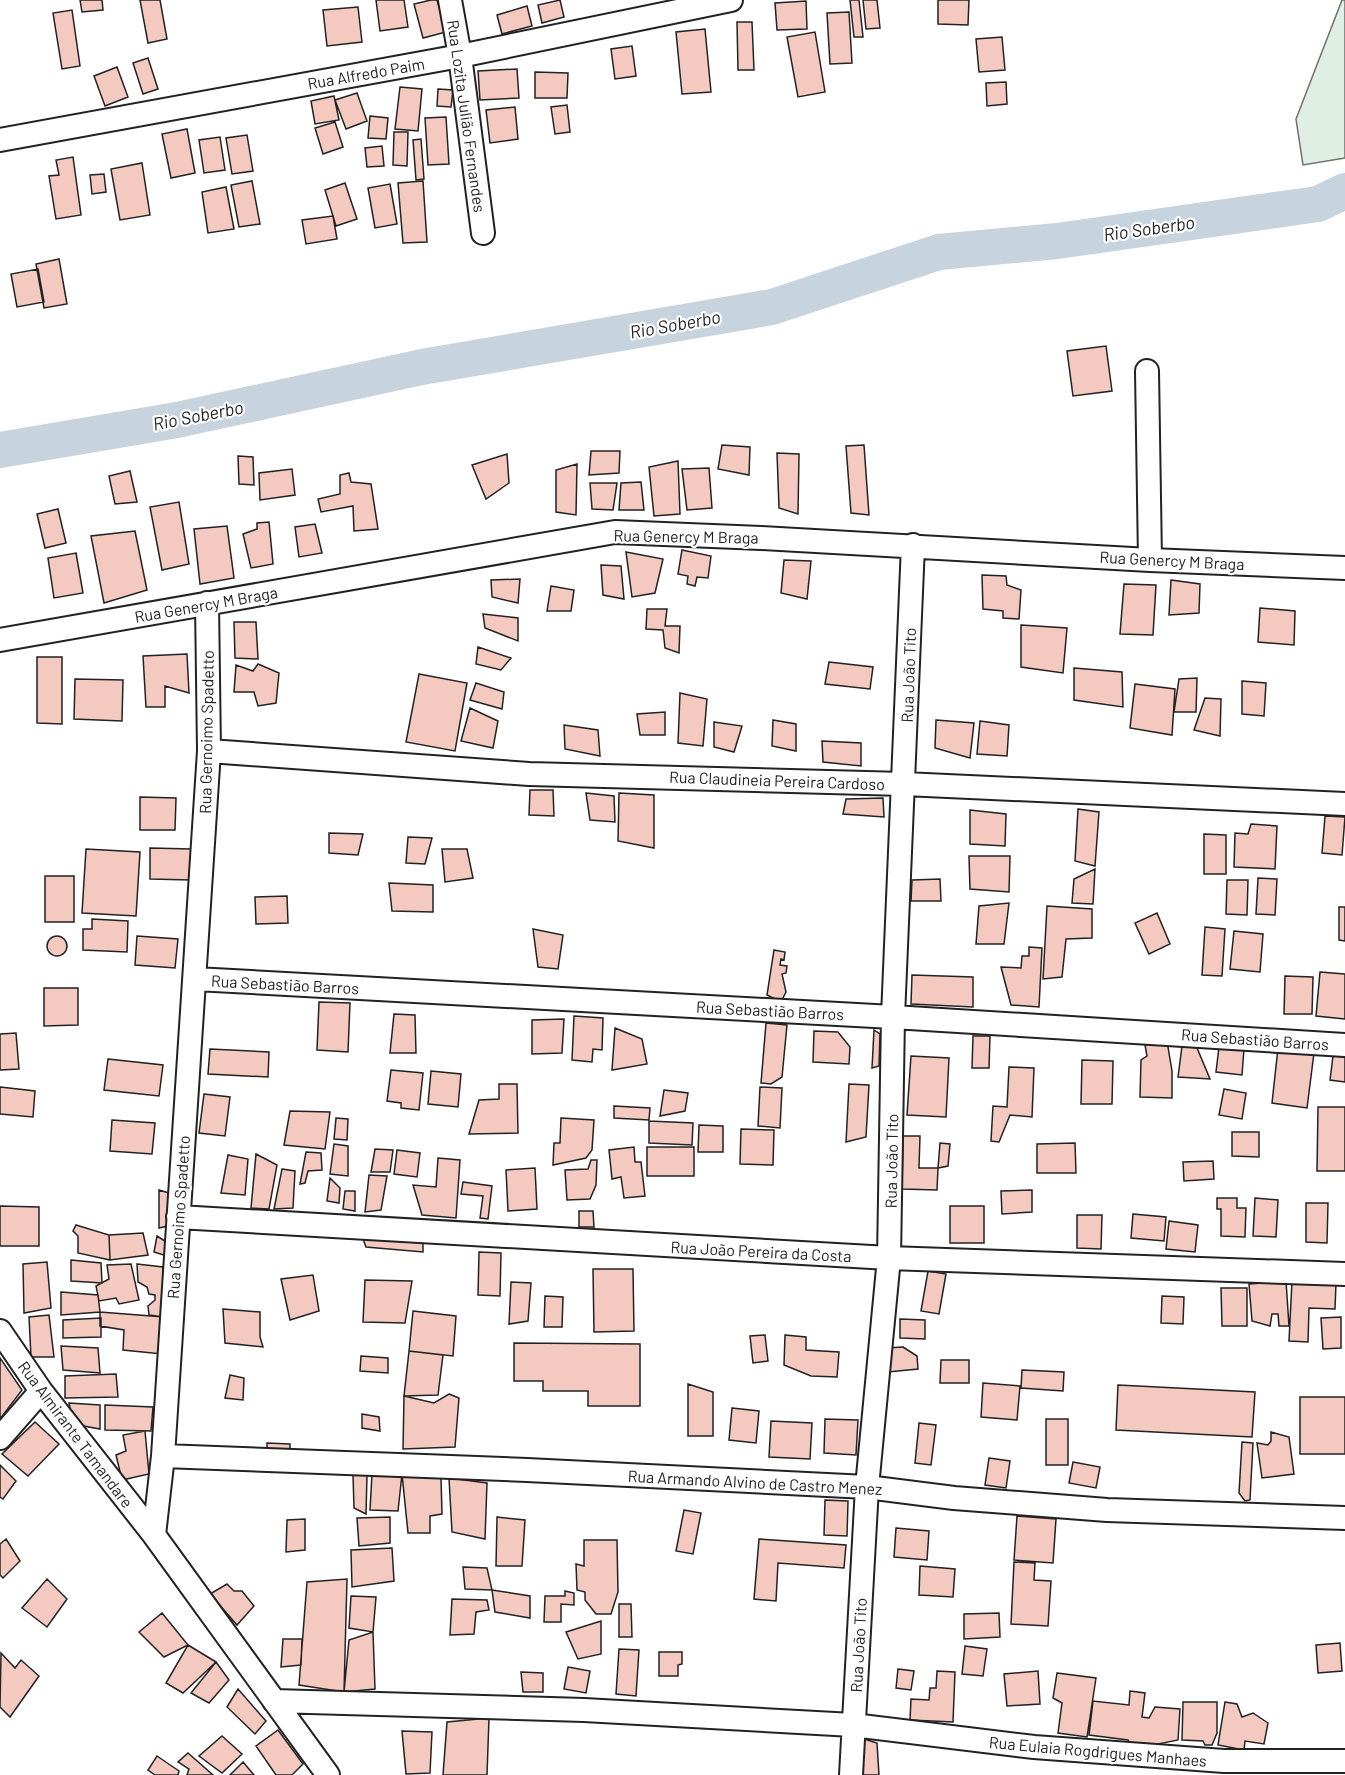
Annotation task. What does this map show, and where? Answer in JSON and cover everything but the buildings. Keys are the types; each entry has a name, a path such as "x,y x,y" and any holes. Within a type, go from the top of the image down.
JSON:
{"street":[{"name":"Rua Lozita Julião Fernandes","path":"450,0 460,56 483,233"},
{"name":"Rua Alfredo Paim","path":"0,140 460,56 731,0"},
{"path":"1147,371 1150,560"},
{"name":"Rua Genercy M Braga","path":"0,640 615,532 1345,568"},
{"name":"Rua João Tito","path":"851,1775 867,1487 889,1258 893,1017 913,545"},
{"name":"Rua Gernoimo Spadetto","path":"154,1535 163,1456 209,751 207,603"},
{"name":"Rua Claudineia Pereira Cardoso","path":"209,751 529,774 904,784 1345,804"},
{"name":"Rua Sebastião Barros","path":"195,979 893,1017 1345,1045"},
{"name":"Rua João Pereira da Costa","path":"178,1217 889,1258 1345,1274"},
{"name":"Rua Almirante Tamandare","path":"0,1331 41,1391 154,1535"},
{"path":"0,1438 41,1391"},
{"name":"Rua Armando Alvino de Castro Menez","path":"163,1456 527,1470 867,1487 954,1498 1107,1510 1345,1518"},
{"path":"154,1535 328,1775"},
{"name":"Rua Eulaia Rogdrigues Manhaes","path":"274,1701 584,1710 853,1725 1034,1748 1224,1761 1345,1761"}],"green space":[{"path":"1342,0 1345,0 1345,158 1303,165 1296,119"}],"waterway":[{"name":"Rio Soberbo","path":"0,450 177,420 422,367 772,307 939,252 1057,241 1318,204 1345,191"}]}
